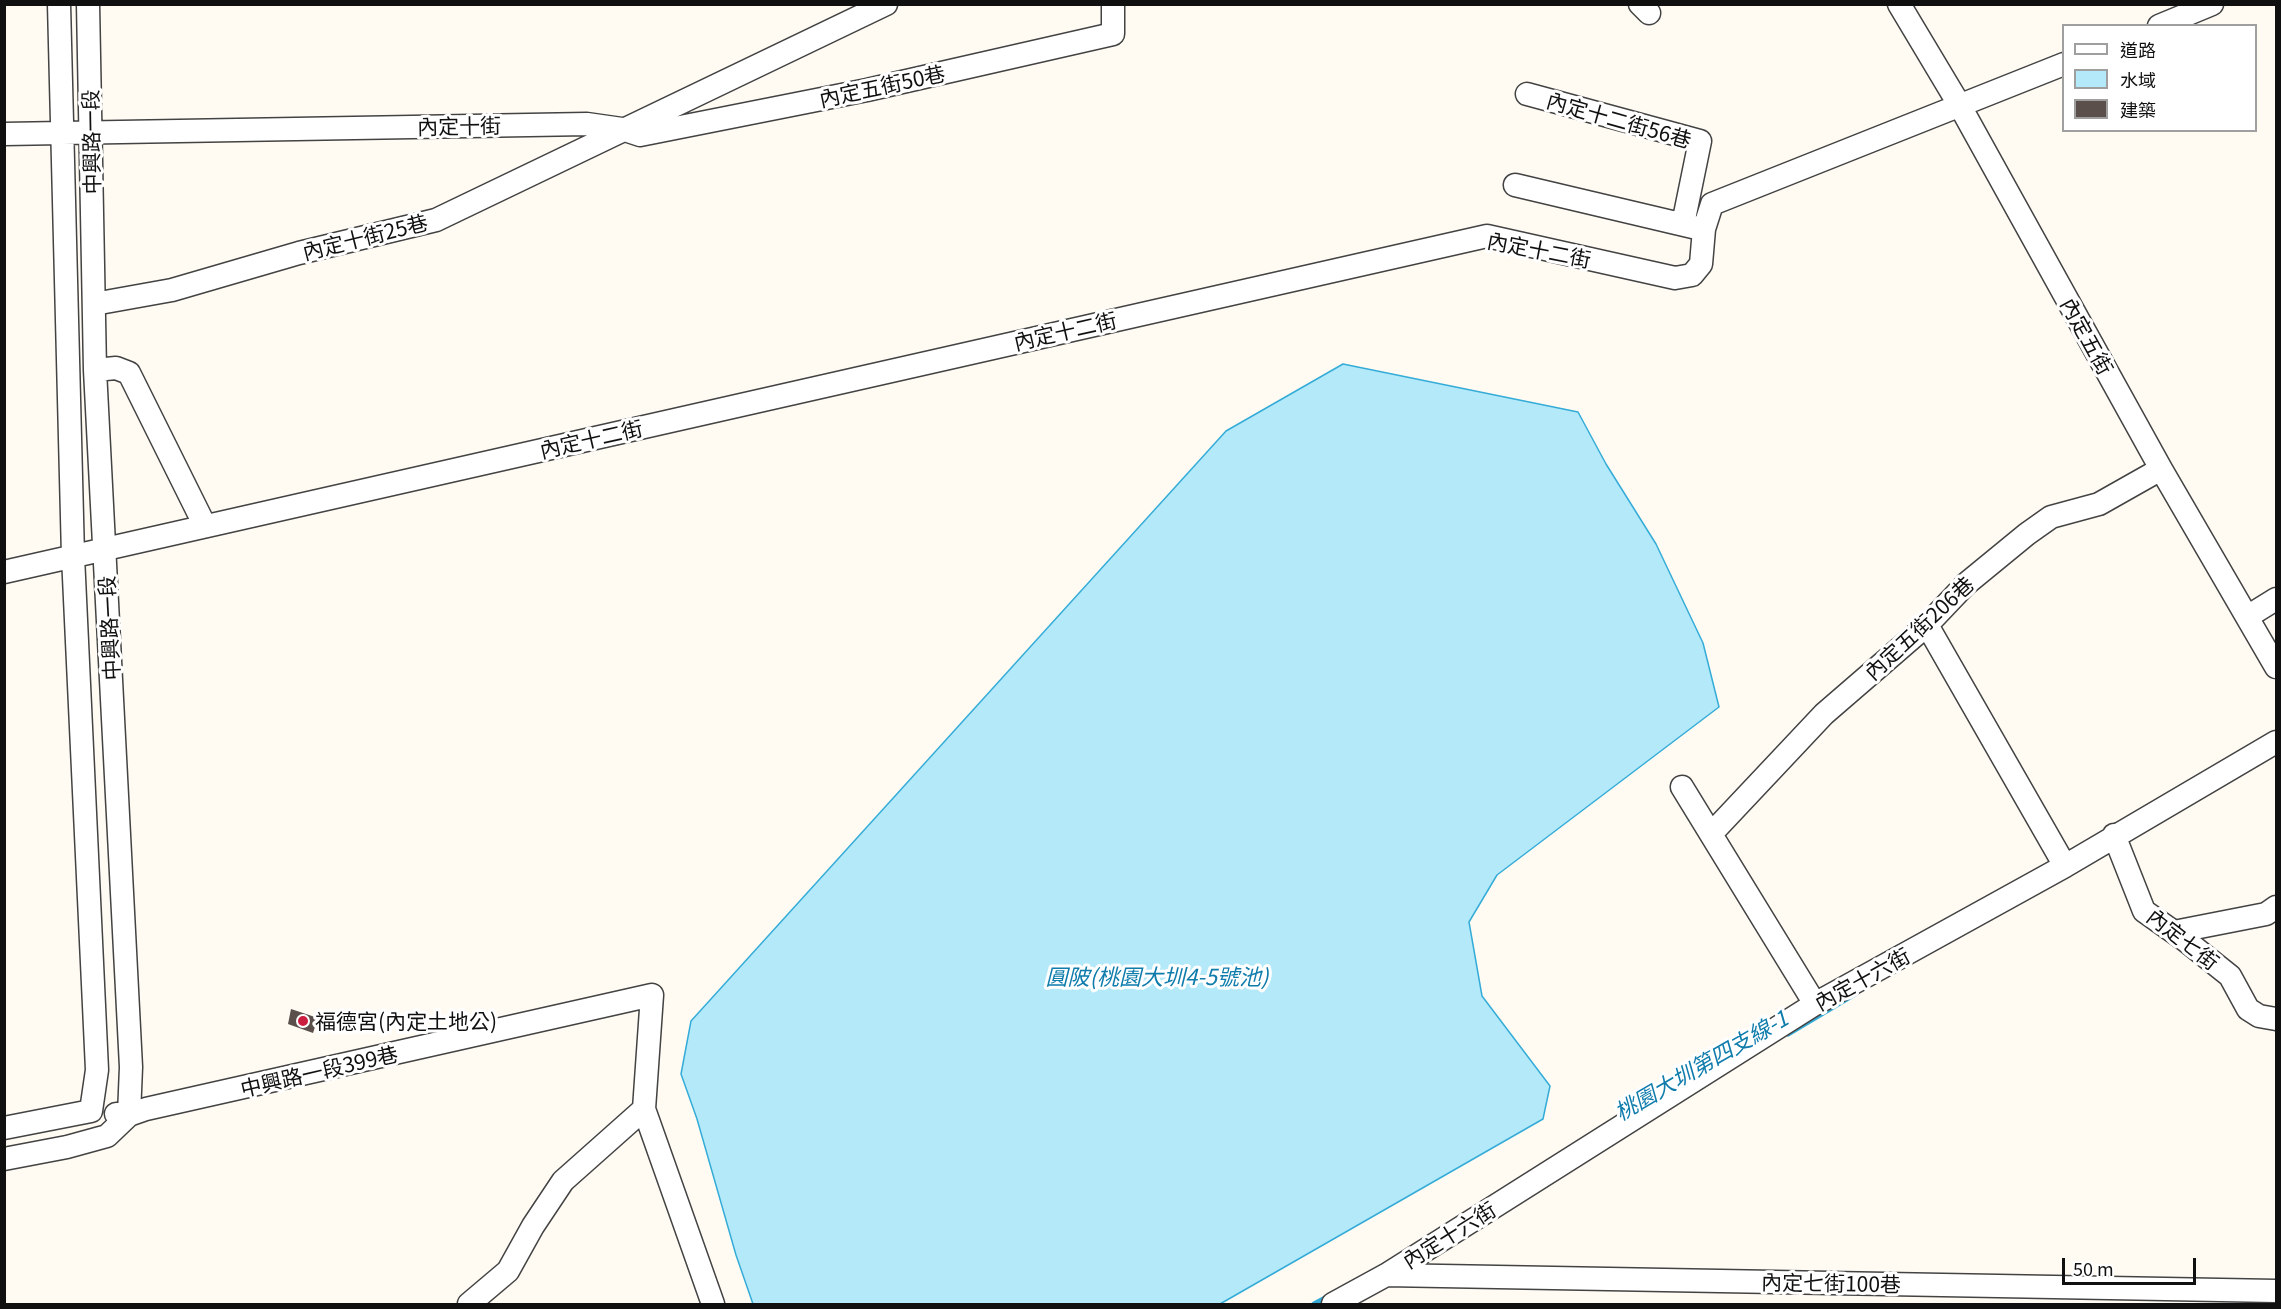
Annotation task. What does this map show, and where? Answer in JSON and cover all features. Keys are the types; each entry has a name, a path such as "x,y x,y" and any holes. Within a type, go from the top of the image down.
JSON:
{"street":[{"name":"中興路一段","path":"59,4 73,556 97,1056 91,1111"},
{"name":"中興路一段","path":"88,4 95,370 130,1055 129,1115"},
{"path":"622,129 886,4"},
{"name":"內定五街50巷","path":"622,129 640,135 867,90 1113,34 1113,4"},
{"name":"內定五街","path":"1899,4 1960,106 2161,469 2277,667"},
{"path":"2164,24 2212,4"},
{"path":"1960,106 2062,65"},
{"name":"內定十二街56巷","path":"1527,94 1700,141 1693,227"},
{"name":"內定十二街","path":"73,556 1487,236 1675,278 1692,275 1701,264 1693,227 1712,204 1960,106"},
{"name":"內定十街","path":"4,134 586,124 622,129"},
{"name":"內定十街25巷","path":"94,304 172,290 299,253 436,219 622,129"},
{"path":"1515,185 1693,227"},
{"path":"95,370 116,368 129,373 206,526"},
{"name":"內定五街206巷","path":"1711,834 1824,714 1927,624 1966,584 2051,518 2099,504 2161,469"},
{"path":"4,572 73,556"},
{"path":"2247,617 2277,599"},
{"path":"1927,624 2065,866"},
{"path":"80,688 112,687"},
{"name":"內定十六街","path":"1333,1305 1386,1275 1815,1004 2065,866 2114,835 2277,742"},
{"path":"1682,787 1815,1004"},
{"name":"內定七街","path":"2114,835 2144,910 2230,976 2248,1009 2259,1016 2277,1019"},
{"path":"2174,932 2266,914 2277,907"},
{"name":"中興路一段399巷","path":"91,1111 129,1115 146,1109 652,995 644,1109"},
{"path":"469,1305 508,1271 533,1226 563,1181 644,1109 713,1305"},
{"path":"4,1128 91,1111"},
{"path":"4,1159 67,1147 107,1136 129,1115"},
{"name":"內定七街100巷","path":"1386,1275 2277,1291"}],"water":[{"name":"圓陂(桃園大圳4-5號池)","path":"1343,364 1578,412 1606,464 1656,544 1703,643 1719,707 1497,875 1469,922 1482,996 1550,1086 1543,1119 1220,1304 753,1304 736,1255 697,1119 681,1074 691,1021 1226,431"}],"building":[{"name":"福德宮(內定土地公)","path":"291,1009 318,1018 313,1033 288,1024"}],"waterway":[{"name":"桃園大圳第四支線-1","path":"1788,1034 1855,994"},
{"name":"桃園大圳第四支線-1","path":"1314,1304 1327,1297"}],"place":[{"name":"福德宮(內定土地公)","path":"303,1021"}]}
